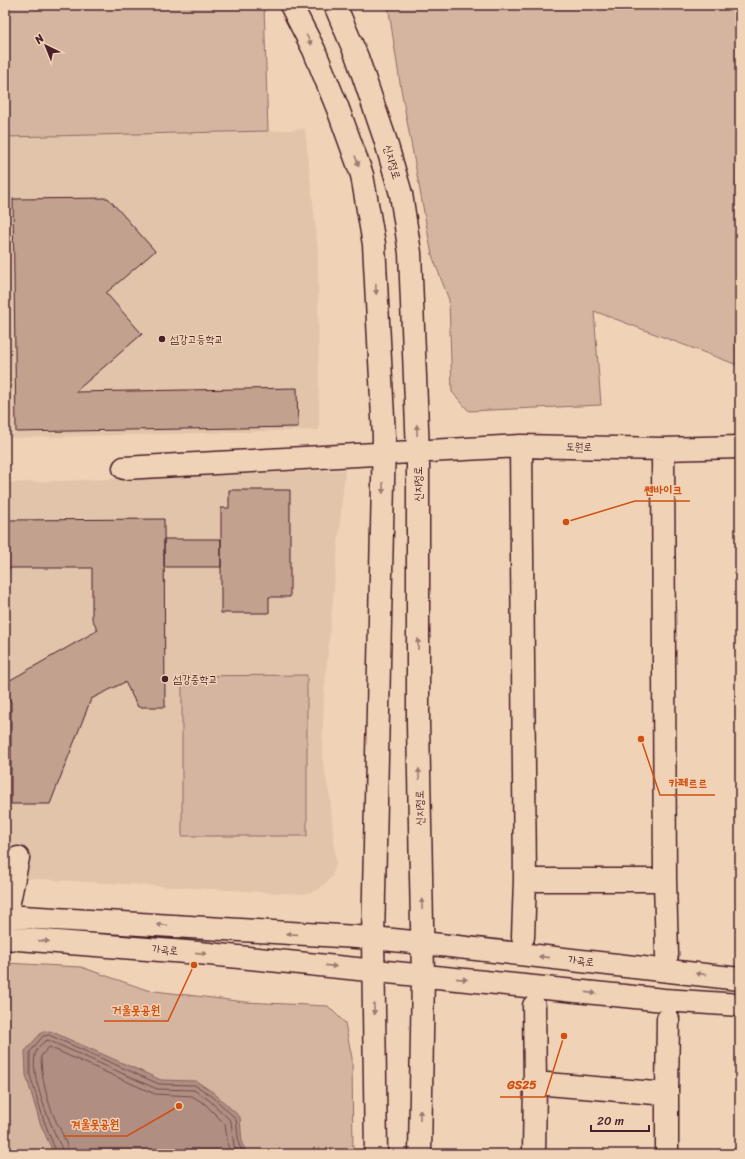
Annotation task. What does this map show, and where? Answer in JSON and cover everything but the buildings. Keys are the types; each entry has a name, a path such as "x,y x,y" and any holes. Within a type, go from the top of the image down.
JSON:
{"street":[{"path":"291,5 314,50 338,109 362,175 374,244 384,437 373,938 376,1154"},
{"name":"신지정로","path":"335,5 357,57 385,139 401,194 410,253 418,452 418,723 423,943 420,1154"},
{"path":"521,446 524,880 523,937"},
{"name":"도원로","path":"124,468 521,446 663,449 740,447"},
{"path":"663,449 665,880 667,955"},
{"path":"18,858 6,916 373,938"},
{"path":"524,880 665,880"},
{"name":"가곡로","path":"5,938 191,952 423,975"},
{"name":"가곡로","path":"373,938 740,979"},
{"path":"423,975 656,1000 740,1005"},
{"path":"534,1006 534,1154"},
{"path":"667,1154 668,1019"},
{"path":"535,1083 667,1094"}],"shaded area":[{"path":"5,5 264,5 268,131 5,137"},
{"path":"388,5 740,5 740,366 594,311 601,405 469,411 452,392 449,300 432,255 401,89"},
{"name":"섬강고등학교","path":"305,129 318,249 319,430 5,438 5,137"},
{"path":"345,470 324,694 322,757 330,797 336,863 332,877 318,890 304,894 5,877 5,483"},
{"path":"307,675 307,836 182,836 182,676"},
{"path":"5,963 81,967 147,990 245,1002 328,1006 345,1023 352,1058 353,1154 5,1154"}],"water":[{"path":"50,1031 161,1080 196,1081 214,1093 240,1117 242,1144 248,1154 54,1154 40,1123 26,1075 25,1051 42,1032"}],"place":[{"name":"섬강고등학교","path":"162,339"},
{"name":"쎈바이크","path":"566,522"},
{"name":"섬강중학교","path":"165,679"},
{"name":"카페르르","path":"641,739"},
{"name":"거울못공원","path":"194,965"},
{"name":"GS25","path":"564,1036"},
{"name":"겨울못공원","path":"179,1106"}]}
